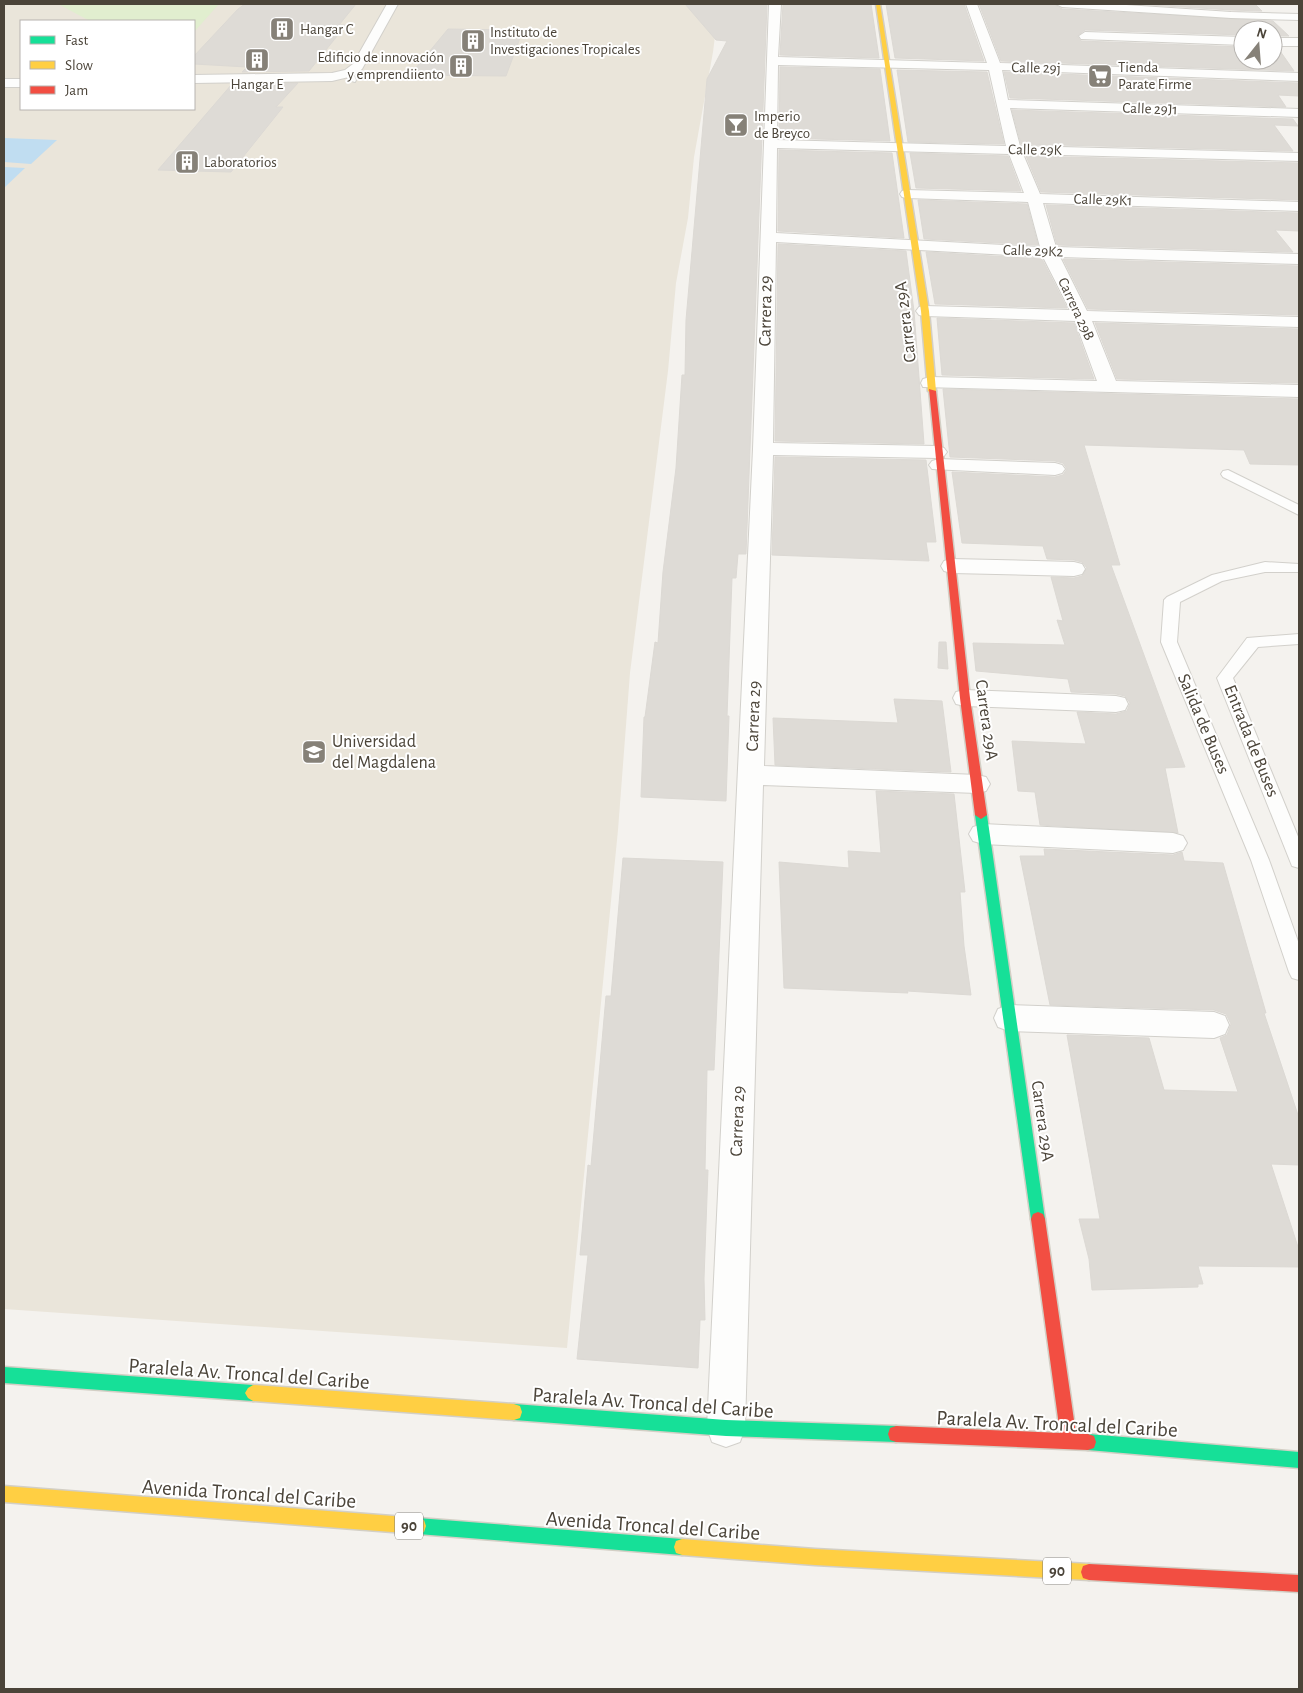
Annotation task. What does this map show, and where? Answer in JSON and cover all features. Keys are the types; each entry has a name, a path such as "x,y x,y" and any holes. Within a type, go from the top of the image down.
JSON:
{"main road":[{"name":"Carrera 29A","path":"878,4 925,311 930,383 952,566 964,698 1069,1440"},
{"name":"Paralela Av. Troncal del Caribe","path":"4,1374 726,1428 1069,1440 1299,1460"},
{"name":"Avenida Troncal del Caribe","path":"4,1494 815,1558 1299,1584"}],"street":[{"path":"195,79 351,77 392,4"},
{"name":"Carrera 29","path":"726,1428 764,449 772,61 775,4"},
{"name":"Carrera 29B","path":"972,4 995,67 1014,150 1034,198 1049,252 1082,317 1109,387"},
{"path":"1062,4 1231,15 1299,17"},
{"path":"1077,6 1088,44 1098,69"},
{"path":"1231,15 1234,20"},
{"path":"1088,44 1233,41"},
{"path":"1283,42 1299,42"},
{"name":"Calle 29j","path":"772,61 1098,69 1299,77"},
{"path":"1265,70 1275,76 1284,89"},
{"path":"4,83 20,83"},
{"name":"Calle 29J1","path":"1002,104 1298,108"},
{"name":"Calle 29K","path":"770,144 1299,157"},
{"name":"Calle 29K1","path":"907,194 1299,206"},
{"name":"Calle 29K2","path":"768,237 1049,252 1299,259"},
{"path":"925,311 1299,322"},
{"path":"930,383 1299,392"},
{"path":"764,449 938,458 1055,469"},
{"path":"952,566 1074,569"},
{"path":"964,698 1116,704"},
{"path":"752,775 977,784"},
{"path":"983,834 1173,843"},
{"path":"1009,1018 1214,1025"}],"lane":[{"path":"1228,474 1299,511"},
{"name":"Salida de Buses","path":"1299,568 1265,567 1216,578 1172,600 1169,642 1260,860 1299,972"},
{"name":"Entrada de Buses","path":"1299,639 1253,642 1225,678 1299,861"}],"shaded area":[{"name":"Universidad del Magdalena","path":"4,4 719,4 713,52 694,157 688,218 676,283 668,371 630,673 618,830 567,1348 4,1309"}],"green space":[{"path":"58,4 219,4 195,31 195,20 88,20"}],"water":[{"path":"4,138 57,140 31,164 4,162"},
{"path":"4,167 25,168 4,188"}],"building":[{"path":"245,4 356,4 339,25 346,25 309,71 242,72 247,67 195,64 195,55"},
{"path":"685,4 767,4 746,554 738,554 736,578 732,578 726,801 641,797 644,717 655,642 658,643 663,572 676,468 682,375 685,375 686,320 707,79 727,41 716,40"},
{"path":"783,4 871,4 879,58 780,55"},
{"path":"886,4 964,4 984,61 895,58"},
{"path":"979,4 1054,4 1062,9 1255,20 1233,20 1233,35 1085,30 1077,36 1081,41 1233,47 1233,69 1001,61"},
{"path":"1135,4 1256,5 1262,11 1231,10"},
{"path":"448,29 515,30 514,38 520,38 506,76 410,75"},
{"path":"1283,30 1289,36 1283,36"},
{"path":"1283,55 1294,71 1265,70 1283,70"},
{"path":"780,67 880,69 890,141 779,138"},
{"path":"897,70 987,72 1004,144 908,142"},
{"path":"1004,72 1299,83 1299,96 1278,95 1286,107 1010,98"},
{"path":"298,83 276,107 283,107 231,172 158,170 232,84"},
{"path":"1012,110 1293,119 1298,126 1274,125 1293,151 1021,144"},
{"path":"779,150 892,153 904,238 778,231"},
{"path":"910,153 1008,156 1021,191 916,188"},
{"path":"1026,156 1299,163 1299,200 1041,192"},
{"path":"918,200 1027,204 1038,245 924,239"},
{"path":"1046,205 1299,213 1299,231 1275,230 1293,252 1057,245"},
{"path":"778,244 906,251 914,311 924,444 775,441"},
{"path":"926,252 1042,259 1067,308 935,304"},
{"path":"1063,259 1299,266 1299,315 1088,309"},
{"path":"937,318 1074,323 1094,379 942,375"},
{"path":"1095,323 1299,329 1299,383 1117,379"},
{"path":"943,389 1299,399 1299,465 1250,464 1244,450 1084,445 1120,565 1111,565 1185,767 1165,768 1178,833 1040,825 1035,792 1018,791 1012,741 1086,744 1077,712 1116,714 1127,711 1130,703 1125,696 1116,694 1071,692 1068,679 976,671 973,643 1065,645 1057,620 1063,621 1051,577 1074,578 1082,576 1087,568 1082,562 1074,560 1047,559 1043,546 962,543 952,472 1055,477 1063,475 1067,469 1063,463 1055,461 950,457"},
{"path":"775,457 926,460 936,542 926,542 929,561 772,555"},
{"path":"939,642 946,642 948,669 938,668"},
{"path":"894,699 942,701 951,772 775,765 773,718 898,723"},
{"path":"876,791 954,794 965,892 960,892 964,946 971,995 907,991 908,993 784,988 779,862 849,868 848,851 881,853"},
{"path":"1044,849 1173,855 1182,852 1184,861 1223,863 1266,1013 1264,1013 1299,1118 1299,1165 1271,1164 1299,1250 1299,1267 1198,1266 1203,1284 1198,1284 1198,1287 1092,1290 1089,1259 1079,1219 1100,1219 1067,1035 1149,1038 1164,1090 1238,1092 1220,1038 1227,1035 1231,1024 1226,1014 1214,1010 1050,1005 1020,856 1045,856"},
{"path":"623,858 723,862 714,1070 707,1070 705,1170 708,1170 704,1279 705,1320 700,1320 698,1368 577,1359 588,1255 580,1255 588,1165 591,1166 606,996 611,996"}],"traffic: fast":[{"path":"981,815 1038,1219"},
{"path":"4,1375 253,1393"},
{"path":"514,1412 726,1428 896,1434"},
{"path":"1088,1442 1299,1460"},
{"path":"418,1526 682,1547"}],"traffic: slow":[{"path":"878,4 925,311 932,391"},
{"path":"253,1393 514,1412"},
{"path":"4,1494 418,1526"},
{"path":"682,1547 815,1557 1089,1572"}],"traffic: jam":[{"path":"932,391 965,698 981,815"},
{"path":"1038,1219 1069,1440"},
{"path":"896,1434 1088,1442"},
{"path":"1089,1572 1299,1584"}],"place":[{"name":"Hangar C","path":"282,29"},
{"name":"Instituto de Investigaciones Tropicales","path":"473,41"},
{"name":"Hangar E","path":"257,60"},
{"name":"Edificio de innovación y emprendiiento","path":"461,66"},
{"name":"Tienda Parate Firme","path":"1100,76"},
{"name":"Imperio de Breyco","path":"736,125"},
{"name":"Laboratorios","path":"187,162"},
{"name":"Universidad del Magdalena","path":"314,752"}]}
